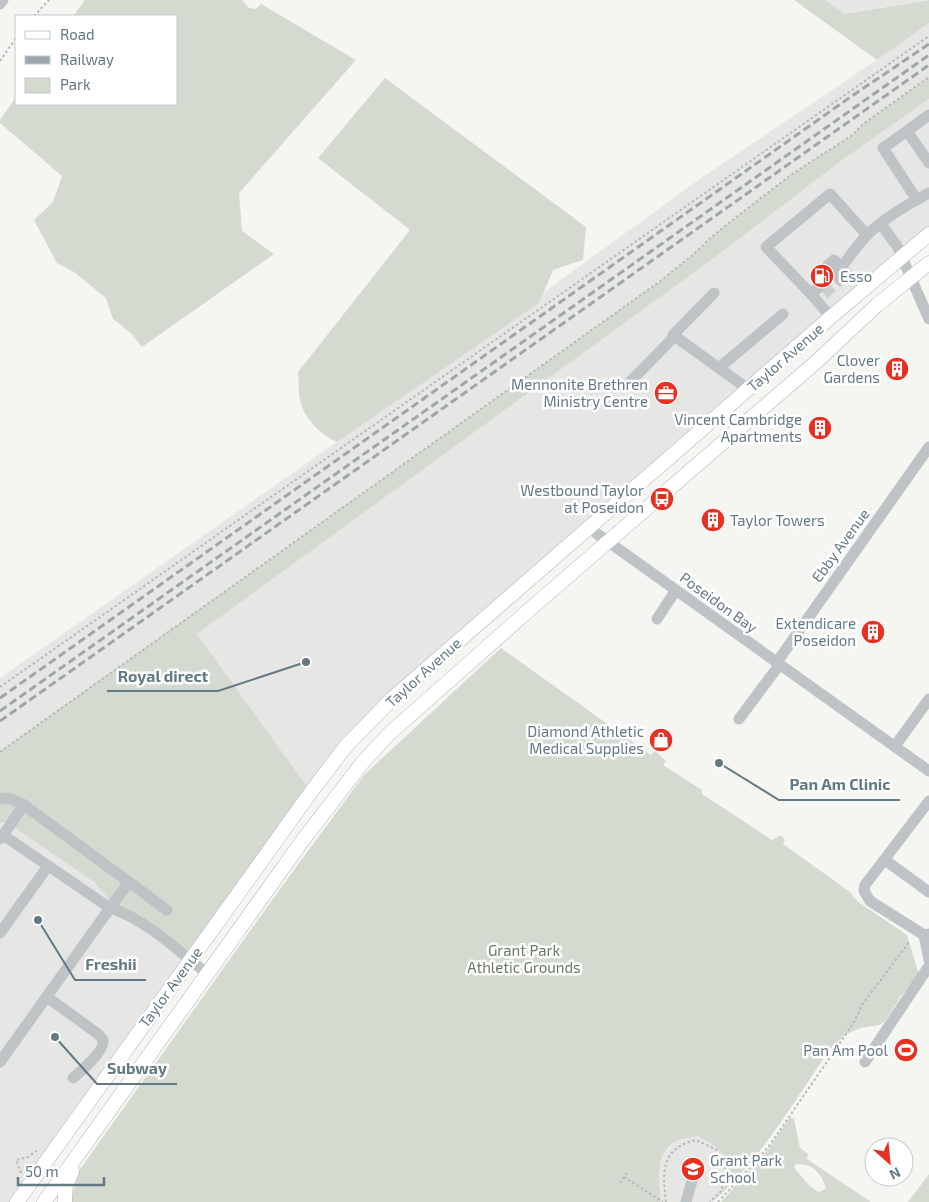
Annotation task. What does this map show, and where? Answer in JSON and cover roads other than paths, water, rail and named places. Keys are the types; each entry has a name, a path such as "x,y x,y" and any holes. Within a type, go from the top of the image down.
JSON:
{"main road":[{"name":"Taylor Avenue","path":"23,1200 190,960 326,770 356,735 449,649 831,316 929,234"},
{"name":"Taylor Avenue","path":"44,1202 303,840 363,762 389,734 815,363 877,305 929,263"},
{"path":"65,1202 65,1188 78,1155"}],"street":[{"path":"0,4 3,0"},
{"path":"917,200 883,148 929,115"},
{"path":"907,130 929,163"},
{"path":"836,272 867,235 929,193"},
{"path":"831,316 815,290 766,247 830,194 867,235"},
{"path":"881,224 897,246 929,319"},
{"path":"628,384 714,293"},
{"path":"719,368 783,314"},
{"path":"675,336 748,389"},
{"name":"Ebby Avenue","path":"739,719 929,446"},
{"name":"Poseidon Bay","path":"589,528 929,771"},
{"path":"657,619 676,590"},
{"path":"895,746 929,699"},
{"path":"0,798 12,799 24,805 167,910"},
{"path":"929,801 865,885 864,891 870,901 922,935 929,960"},
{"path":"24,805 1,837 110,908 126,913 182,952 208,974"},
{"path":"885,860 929,892"},
{"path":"0,933 48,866"},
{"path":"0,1062 129,882"},
{"path":"865,1062 929,966"},
{"path":"47,997 102,1038 101,1048 87,1066 73,1078"},
{"path":"686,1202 694,1174"}],"tunnel":[{"path":"812,280 827,266"},
{"path":"819,287 834,274"},
{"path":"824,294 840,280"}],"railway":[{"path":"0,698 849,98 929,44"},
{"path":"0,711 929,55"},
{"path":"0,721 929,65"}],"place":[{"name":"Esso","path":"822,276"},
{"name":"Clover Gardens","path":"897,369"},
{"name":"Mennonite Brethren Ministry Centre","path":"666,393"},
{"name":"Vincent Cambridge Apartments","path":"820,428"},
{"name":"Westbound Taylor at Poseidon","path":"662,499"},
{"name":"Taylor Towers","path":"713,520"},
{"name":"Extendicare Poseidon","path":"873,632"},
{"name":"Royal direct","path":"306,662"},
{"name":"Diamond Athletic Medical Supplies","path":"661,740"},
{"name":"Pan Am Clinic","path":"719,763"},
{"name":"Freshii","path":"38,920"},
{"name":"Subway","path":"55,1037"},
{"name":"Pan Am Pool","path":"906,1050"},
{"name":"Grant Park School","path":"693,1169"}],"park label":[{"name":"Grant Park Athletic Grounds","path":"524,958"}]}
